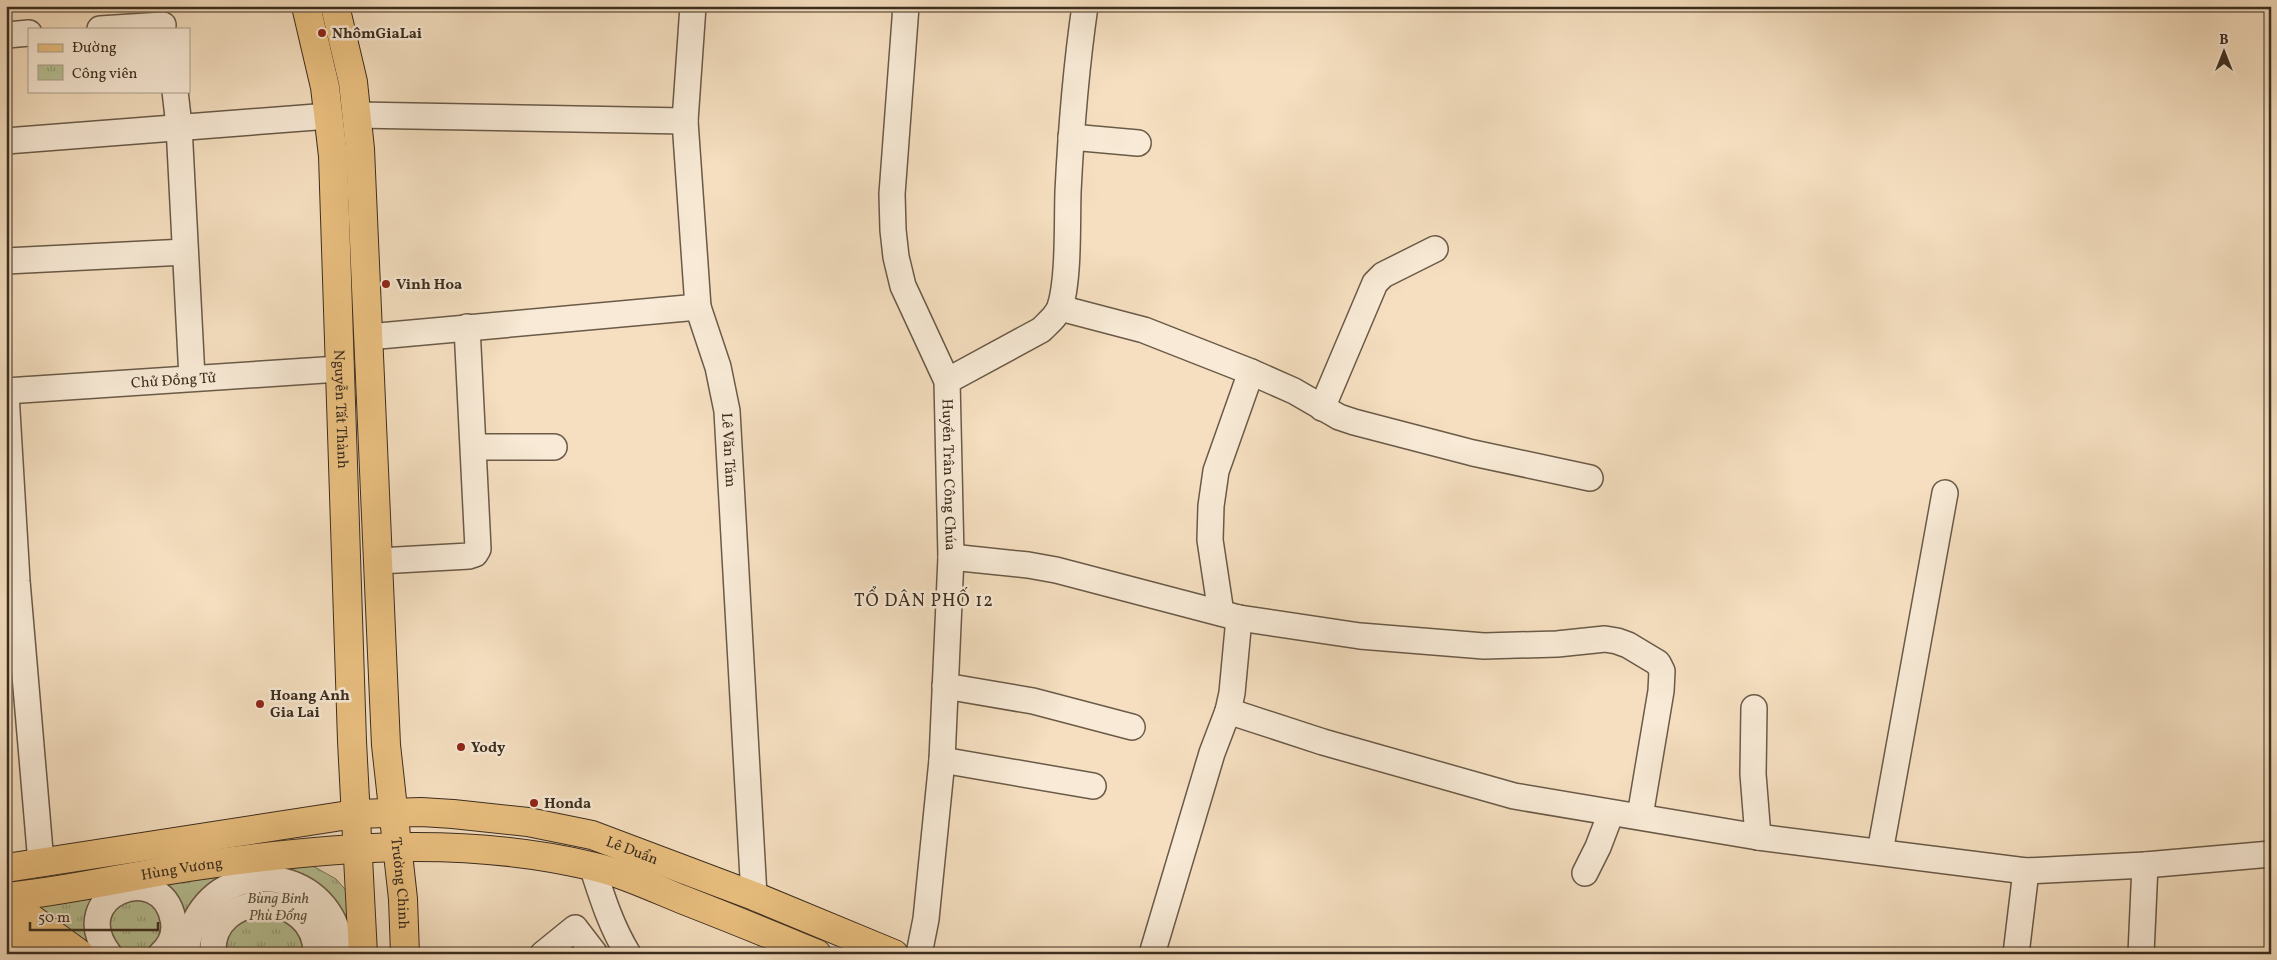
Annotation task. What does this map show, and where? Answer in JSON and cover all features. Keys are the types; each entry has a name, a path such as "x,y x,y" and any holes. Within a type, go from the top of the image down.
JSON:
{"main road":[{"name":"Nguyễn Tất Thành","path":"306,6 325,87 332,156 356,814"},
{"name":"Nguyễn Tất Thành","path":"335,6 353,82 356,115 379,561 386,745 394,812"},
{"name":"Lê Duẩn","path":"356,814 394,812 453,814 563,827 592,835 754,896 894,954"},
{"name":"Trường Chinh","path":"394,812 404,899 406,954"},
{"name":"Hùng Vương","path":"6,868 356,814"},
{"path":"356,814 363,954"},
{"path":"192,840 196,866"},
{"name":"Lê Duẩn","path":"357,848 445,847 526,853 592,866 627,877 817,954"},
{"name":"Hùng Vương","path":"6,898 196,866 238,894 357,848"},
{"name":"Hùng Vương","path":"6,898 80,954"},
{"path":"6,932 38,954"}],"street":[{"name":"Lê Văn Tám","path":"693,6 686,121 698,307 718,366 727,412 754,896"},
{"name":"Huyền Trân Công Chúa","path":"906,6 892,194 896,257 903,286 947,381 951,557 942,760 926,919 919,954"},
{"path":"947,381 1041,330 1053,319 1060,308 1065,274 1071,137 1078,53 1085,6"},
{"path":"107,28 162,20"},
{"path":"175,92 179,126 192,378"},
{"path":"356,115 686,121"},
{"path":"6,141 179,126 329,116"},
{"path":"1071,137 1138,143"},
{"path":"1322,408 1374,283 1383,275 1435,249"},
{"path":"6,261 185,252"},
{"path":"368,337 698,307"},
{"path":"1060,308 1144,330 1251,372 1294,391 1322,408 1354,422 1464,451 1590,478"},
{"path":"379,561 475,554 478,549 467,327"},
{"name":"Chử Đồng Tử","path":"6,392 339,369"},
{"path":"1152,954 1212,753 1228,711 1232,694 1230,616 1210,540 1211,506 1216,471 1251,372"},
{"path":"6,392 11,581 41,863"},
{"path":"474,447 554,447"},
{"path":"1880,852 1945,492"},
{"path":"951,557 1028,565 1056,570 1230,616 1360,636 1457,644 1513,646 1605,640 1628,645 1658,664 1662,671 1661,691 1640,816"},
{"path":"945,686 1033,701 1132,727"},
{"path":"1754,708 1753,774 1758,837"},
{"path":"1228,711 1324,742 1514,796 1758,837 2026,871 2145,865 2271,854"},
{"path":"942,760 1092,786"},
{"path":"1585,873 1598,847 1611,813"},
{"path":"2141,954 2145,865"},
{"path":"592,866 604,906 617,936 628,954"},
{"path":"2016,954 2026,871"},
{"path":"212,954 218,930 228,916 238,894 248,879 273,878 297,885 317,899 332,918 340,942 340,954"},
{"path":"109,954 101,944 97,932 97,919 101,908 109,898 119,891 131,887 144,888 156,893 165,901 172,912 174,925 172,938 161,954"},
{"path":"187,954 192,925 206,904 225,888 259,902 276,904 291,910 304,921 312,935 316,954"},
{"path":"543,954 575,928 595,954"}],"green space":[{"name":"Bùng Binh Phù Đổng","path":"311,865 336,879 351,896 359,954 92,954 34,910 37,897"}],"place":[{"name":"NhômGiaLai","path":"322,33"},
{"name":"Vinh Hoa","path":"386,284"},
{"name":"Hoang Anh Gia Lai","path":"260,704"},
{"name":"Yody","path":"461,747"},
{"name":"Honda","path":"534,803"}],"district":[{"name":"TỔ DÂN PHỐ 12","path":"924,600"}]}
